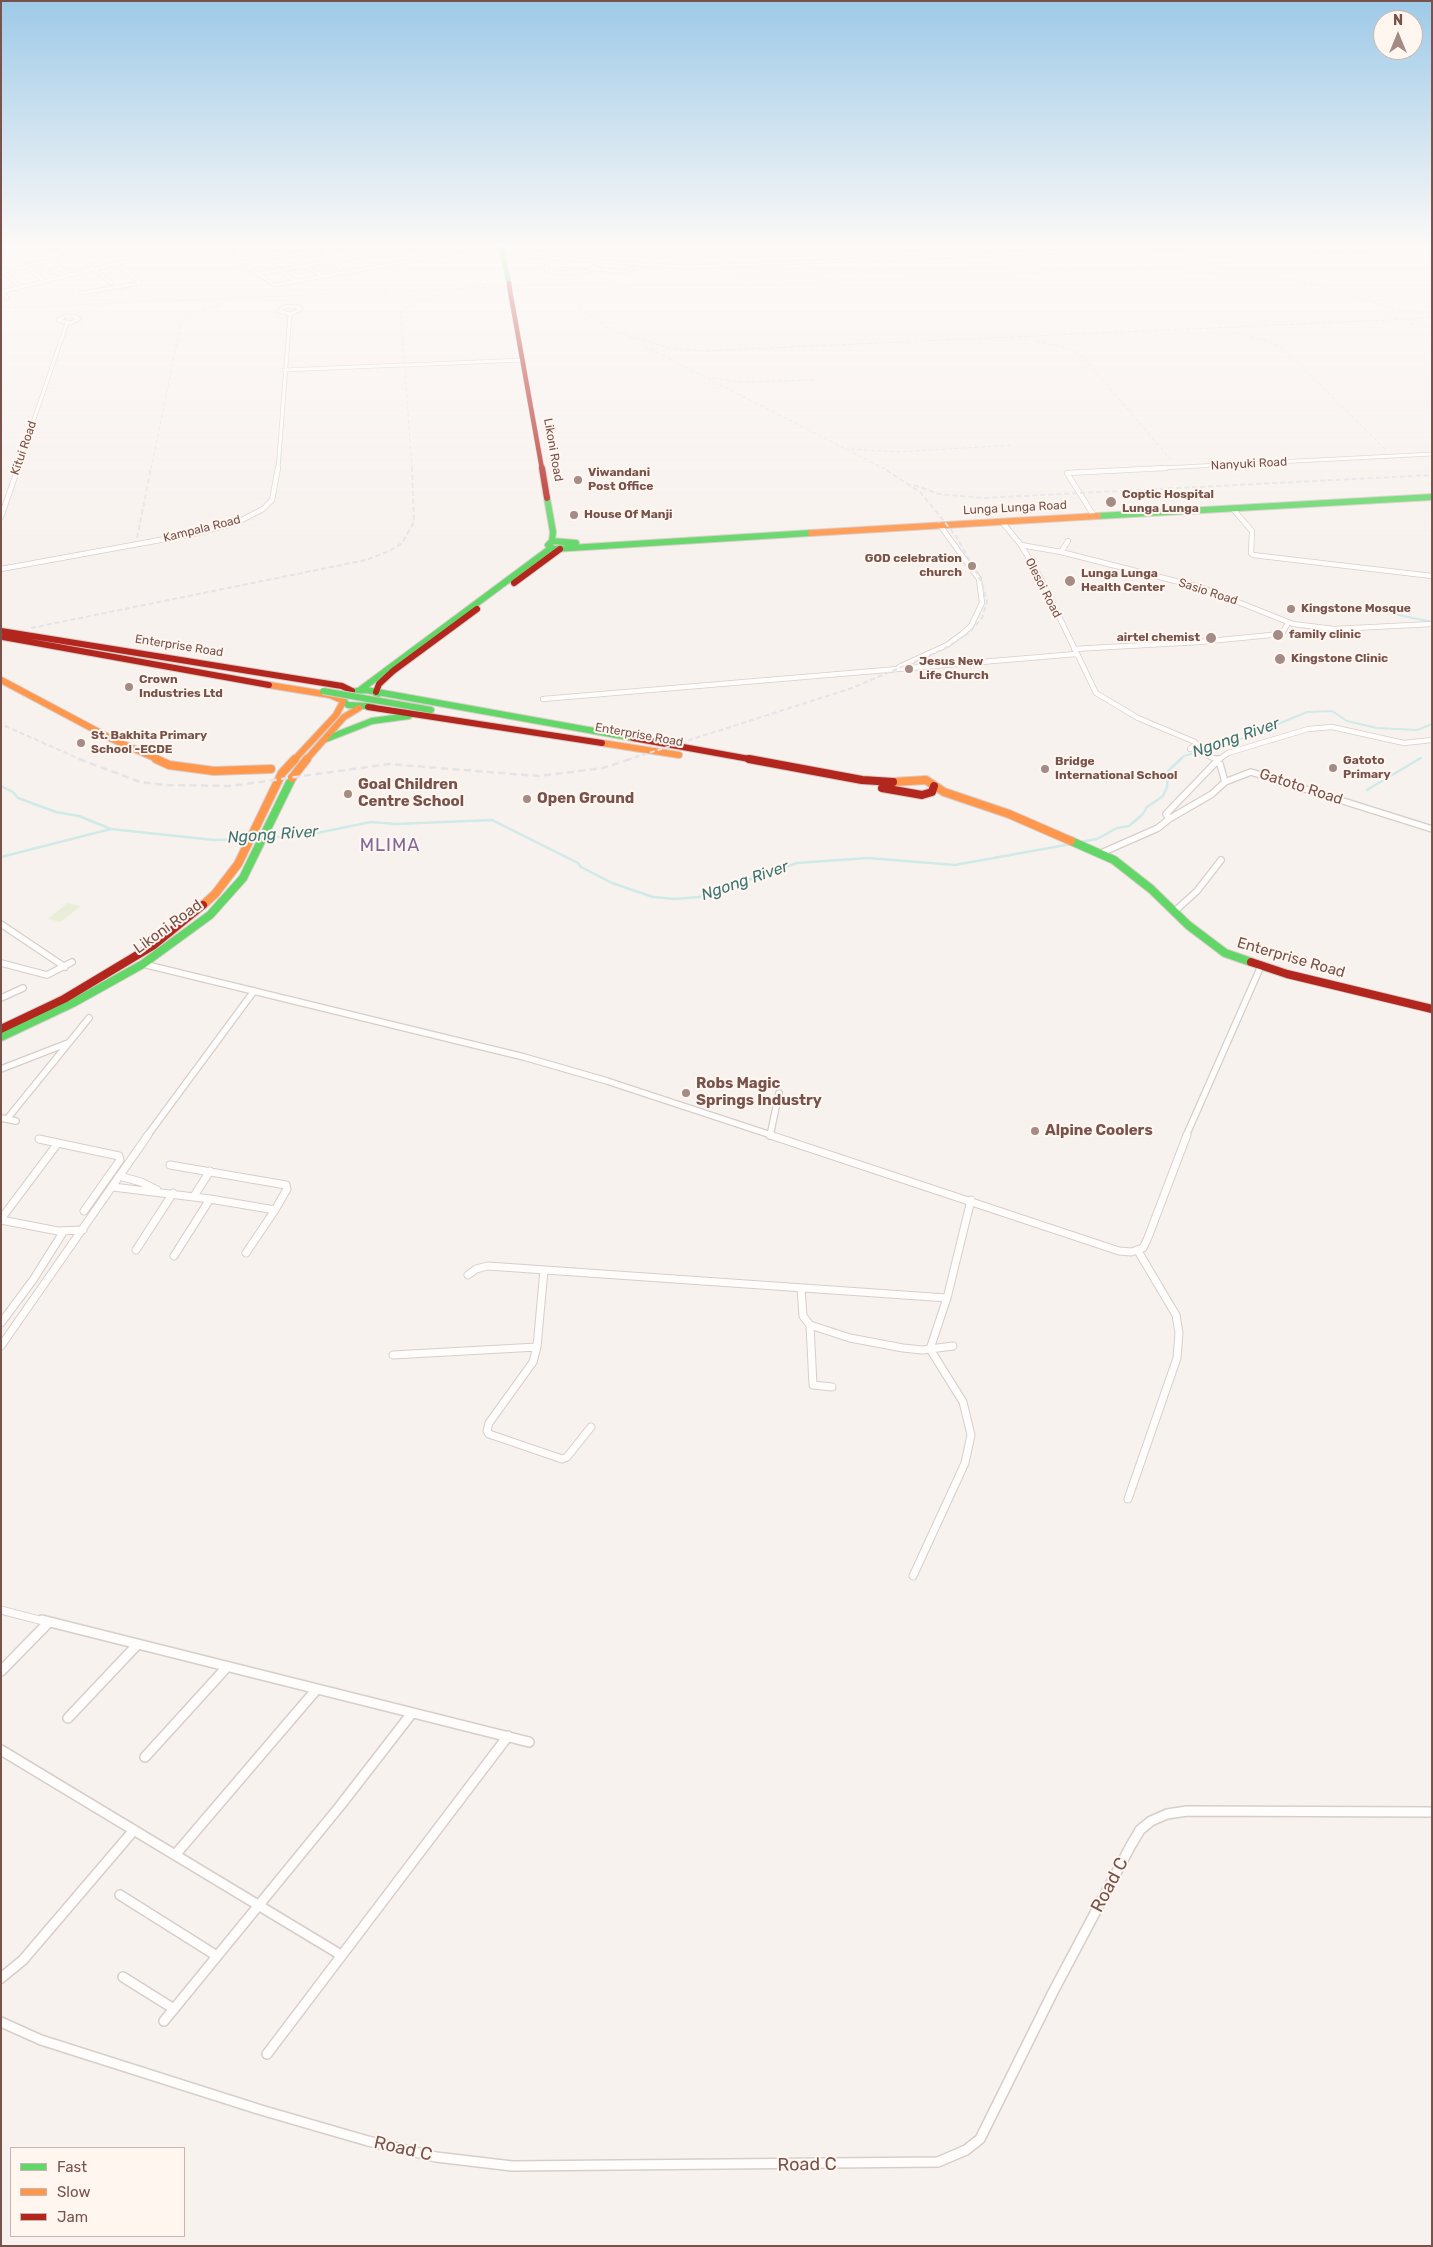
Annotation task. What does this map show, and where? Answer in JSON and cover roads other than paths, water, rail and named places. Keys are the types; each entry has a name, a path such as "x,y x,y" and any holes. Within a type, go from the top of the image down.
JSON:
{"main road":[{"name":"Likoni Road","path":"520,348 532,407"},
{"name":"Likoni Road","path":"521,348 554,525 560,545"},
{"name":"Lunga Lunga Road","path":"560,545 1432,497"},
{"path":"356,690 560,545"},
{"path":"364,706 378,700 376,692 379,684 393,671 560,545"},
{"name":"Enterprise Road","path":"1,631 156,655 619,734 668,747 829,775 885,783 922,779 934,786"},
{"name":"Enterprise Road","path":"1,637 144,664 330,695 342,704 352,706 437,716 926,794"},
{"path":"156,655 168,660 585,732 619,734"},
{"path":"144,664 183,667 570,734 606,742"},
{"path":"1,680 112,739 169,765 208,771 285,769 304,762"},
{"name":"Likoni Road","path":"1,1029 29,1017 99,979 175,929 197,912 228,879 285,769 342,704 346,694 356,690"},
{"path":"342,704 351,712"},
{"name":"Likoni Road","path":"1,1037 74,1003 143,964 195,927 226,899 243,878 262,844 281,798 304,762 320,742 351,712 364,706"},
{"path":"320,742 348,728 372,721 408,716 437,716"},
{"path":"285,769 295,775"},
{"path":"906,782 902,787 908,792"},
{"path":"926,794 933,790 934,786 961,799"},
{"path":"926,794 961,799"},
{"name":"Enterprise Road","path":"961,799 1009,814 1099,854 1129,871 1175,910 1188,925 1220,950 1261,966 1432,1009"}],"street":[{"name":"Kitui Road","path":"1,517 59,348"},
{"name":"Kampala Road","path":"1,569 193,534 231,525 258,513 272,500 277,480 286,348"},
{"path":"284,370 522,360"},
{"name":"Nanyuki Road","path":"1094,516 1066,473 1432,454"},
{"path":"1232,508 1252,531 1251,553 1253,555 1432,576"},
{"name":"Olesoi Road","path":"1002,522 1021,545 1040,578 1064,631 1096,693 1138,718 1195,742 1196,744 1190,749"},
{"path":"893,670 930,654 962,634 971,626 982,603 979,579 939,524"},
{"path":"1061,552 1068,541"},
{"name":"Sasio Road","path":"1021,545 1061,552 1203,588 1274,615 1288,623 1334,629 1432,624"},
{"path":"543,699 893,670 1271,635 1283,632 1288,623"},
{"path":"1169,819 1166,814 1217,761 1238,750 1321,727 1332,727 1404,743 1432,740"},
{"path":"1200,753 1220,764 1225,782"},
{"name":"Gatoto Road","path":"1099,854 1158,828 1169,819 1212,794 1225,782 1245,773 1254,772 1432,829"},
{"path":"1175,910 1197,891 1221,860"},
{"path":"1,924 65,967"},
{"path":"1,963 45,975 53,974 72,962"},
{"path":"143,964 524,1057 607,1081 770,1137 971,1200 1119,1251 1138,1251 1143,1248 1190,1126 1261,966"},
{"path":"1,998 23,988"},
{"path":"1,1346 120,1176 254,991"},
{"path":"4,1119 89,1018"},
{"path":"1,1069 70,1042"},
{"path":"770,1137 779,1093"},
{"path":"4,1119 16,1121"},
{"path":"39,1139 116,1155 120,1158 84,1211"},
{"path":"58,1143 1,1220 60,1232 77,1238"},
{"path":"170,1164 286,1185 287,1189 275,1210 246,1253"},
{"path":"194,1196 210,1171"},
{"path":"120,1176 141,1182 158,1191"},
{"path":"113,1186 194,1196 275,1210"},
{"path":"136,1250 173,1194"},
{"path":"174,1256 210,1199"},
{"path":"930,1350 948,1298 971,1200"},
{"path":"60,1232 82,1230"},
{"path":"2,1321 60,1232"},
{"path":"1128,1498 1158,1418 1177,1358 1179,1333 1176,1316 1138,1251"},
{"path":"468,1275 476,1269 488,1266 948,1298"},
{"path":"544,1270 537,1347 530,1367 489,1423 487,1431 489,1434 562,1459 567,1457 591,1427"},
{"path":"802,1288 803,1316 810,1325 813,1385 832,1387"},
{"path":"810,1325 875,1343 914,1349 930,1350 953,1346"},
{"path":"393,1356 537,1347"},
{"path":"913,1576 965,1463 971,1435 963,1402 930,1350"},
{"path":"1,1610 226,1668 529,1742"},
{"path":"1,1672 49,1622"},
{"path":"68,1718 137,1645"},
{"path":"145,1757 226,1668"},
{"path":"175,1855 316,1690"},
{"path":"164,2021 412,1713"},
{"path":"266,2054 508,1736"},
{"path":"1,1750 341,1956"},
{"name":"Road C","path":"3,2023 53,2044 261,2110 368,2142 436,2157 512,2166 938,2162 966,2150 980,2139 1053,1992 1130,1847 1140,1830 1151,1821 1167,1814 1187,1811 1432,1812"},
{"path":"1,1978 23,1960 134,1830"},
{"path":"120,1896 217,1956"},
{"path":"123,1977 174,2009"}],"waterway":[{"path":"1380,611 1432,622"},
{"name":"Ngong River","path":"1179,760 1184,756 1244,738 1307,712 1332,711 1347,721 1377,728 1417,730 1432,724"},
{"name":"Ngong River","path":"1081,842 1097,839 1117,828 1129,826 1143,814 1147,807 1163,796 1167,787 1168,771 1181,759"},
{"path":"1367,790 1419,759"},
{"name":"Ngong River","path":"1,786 13,792 18,798 56,812 79,816 111,829"},
{"name":"Ngong River","path":"265,838 307,835 371,822 396,824 492,820 578,863 581,867 612,883 653,897 675,899 699,897 797,863 868,858 955,865 1071,844"},
{"path":"1,857 111,829"},
{"name":"Ngong River","path":"111,829 214,840 248,839"}],"railway":[{"path":"151,469 176,348"},
{"path":"403,348 412,469"},
{"path":"648,348 885,469"},
{"path":"670,348 703,351 772,348"},
{"path":"1065,348 1082,356 1173,462"},
{"path":"1281,348 1386,450"},
{"path":"713,378 740,382 815,380"},
{"path":"851,449 897,452 1013,445"},
{"path":"137,538 151,468"},
{"path":"31,628 366,560 389,551 402,543 414,522 412,468"},
{"path":"627,760 852,688 944,649 969,633 982,618 987,602 982,583 956,536 920,492 883,468"},
{"path":"914,485 939,494 983,498 1432,475"},
{"path":"5,726 82,760"},
{"path":"79,759 140,782 165,785 231,786 389,764 539,776 603,768 627,760"}],"place":[{"name":"Viwandani Post Office","path":"578,480"},
{"name":"Coptic Hospital Lunga Lunga","path":"1111,502"},
{"name":"House Of Manji","path":"574,515"},
{"name":"GOD celebration church","path":"972,566"},
{"name":"Lunga Lunga Health Center","path":"1070,581"},
{"name":"Kingstone Mosque","path":"1291,609"},
{"name":"family clinic","path":"1278,635"},
{"name":"airtel chemist","path":"1211,638"},
{"name":"Kingstone Clinic","path":"1280,659"},
{"name":"Jesus New Life Church","path":"909,669"},
{"name":"Crown Industries Ltd","path":"129,687"},
{"name":"St. Bakhita Primary School -ECDE","path":"81,743"},
{"name":"Gatoto Primary","path":"1333,768"},
{"name":"Bridge International School","path":"1045,769"},
{"name":"Goal Children Centre School","path":"348,794"},
{"name":"Open Ground","path":"527,799"},
{"name":"Robs Magic Springs Industry","path":"686,1093"},
{"name":"Alpine Coolers","path":"1035,1131"}],"district":[{"name":"MLIMA","path":"390,846"}]}
